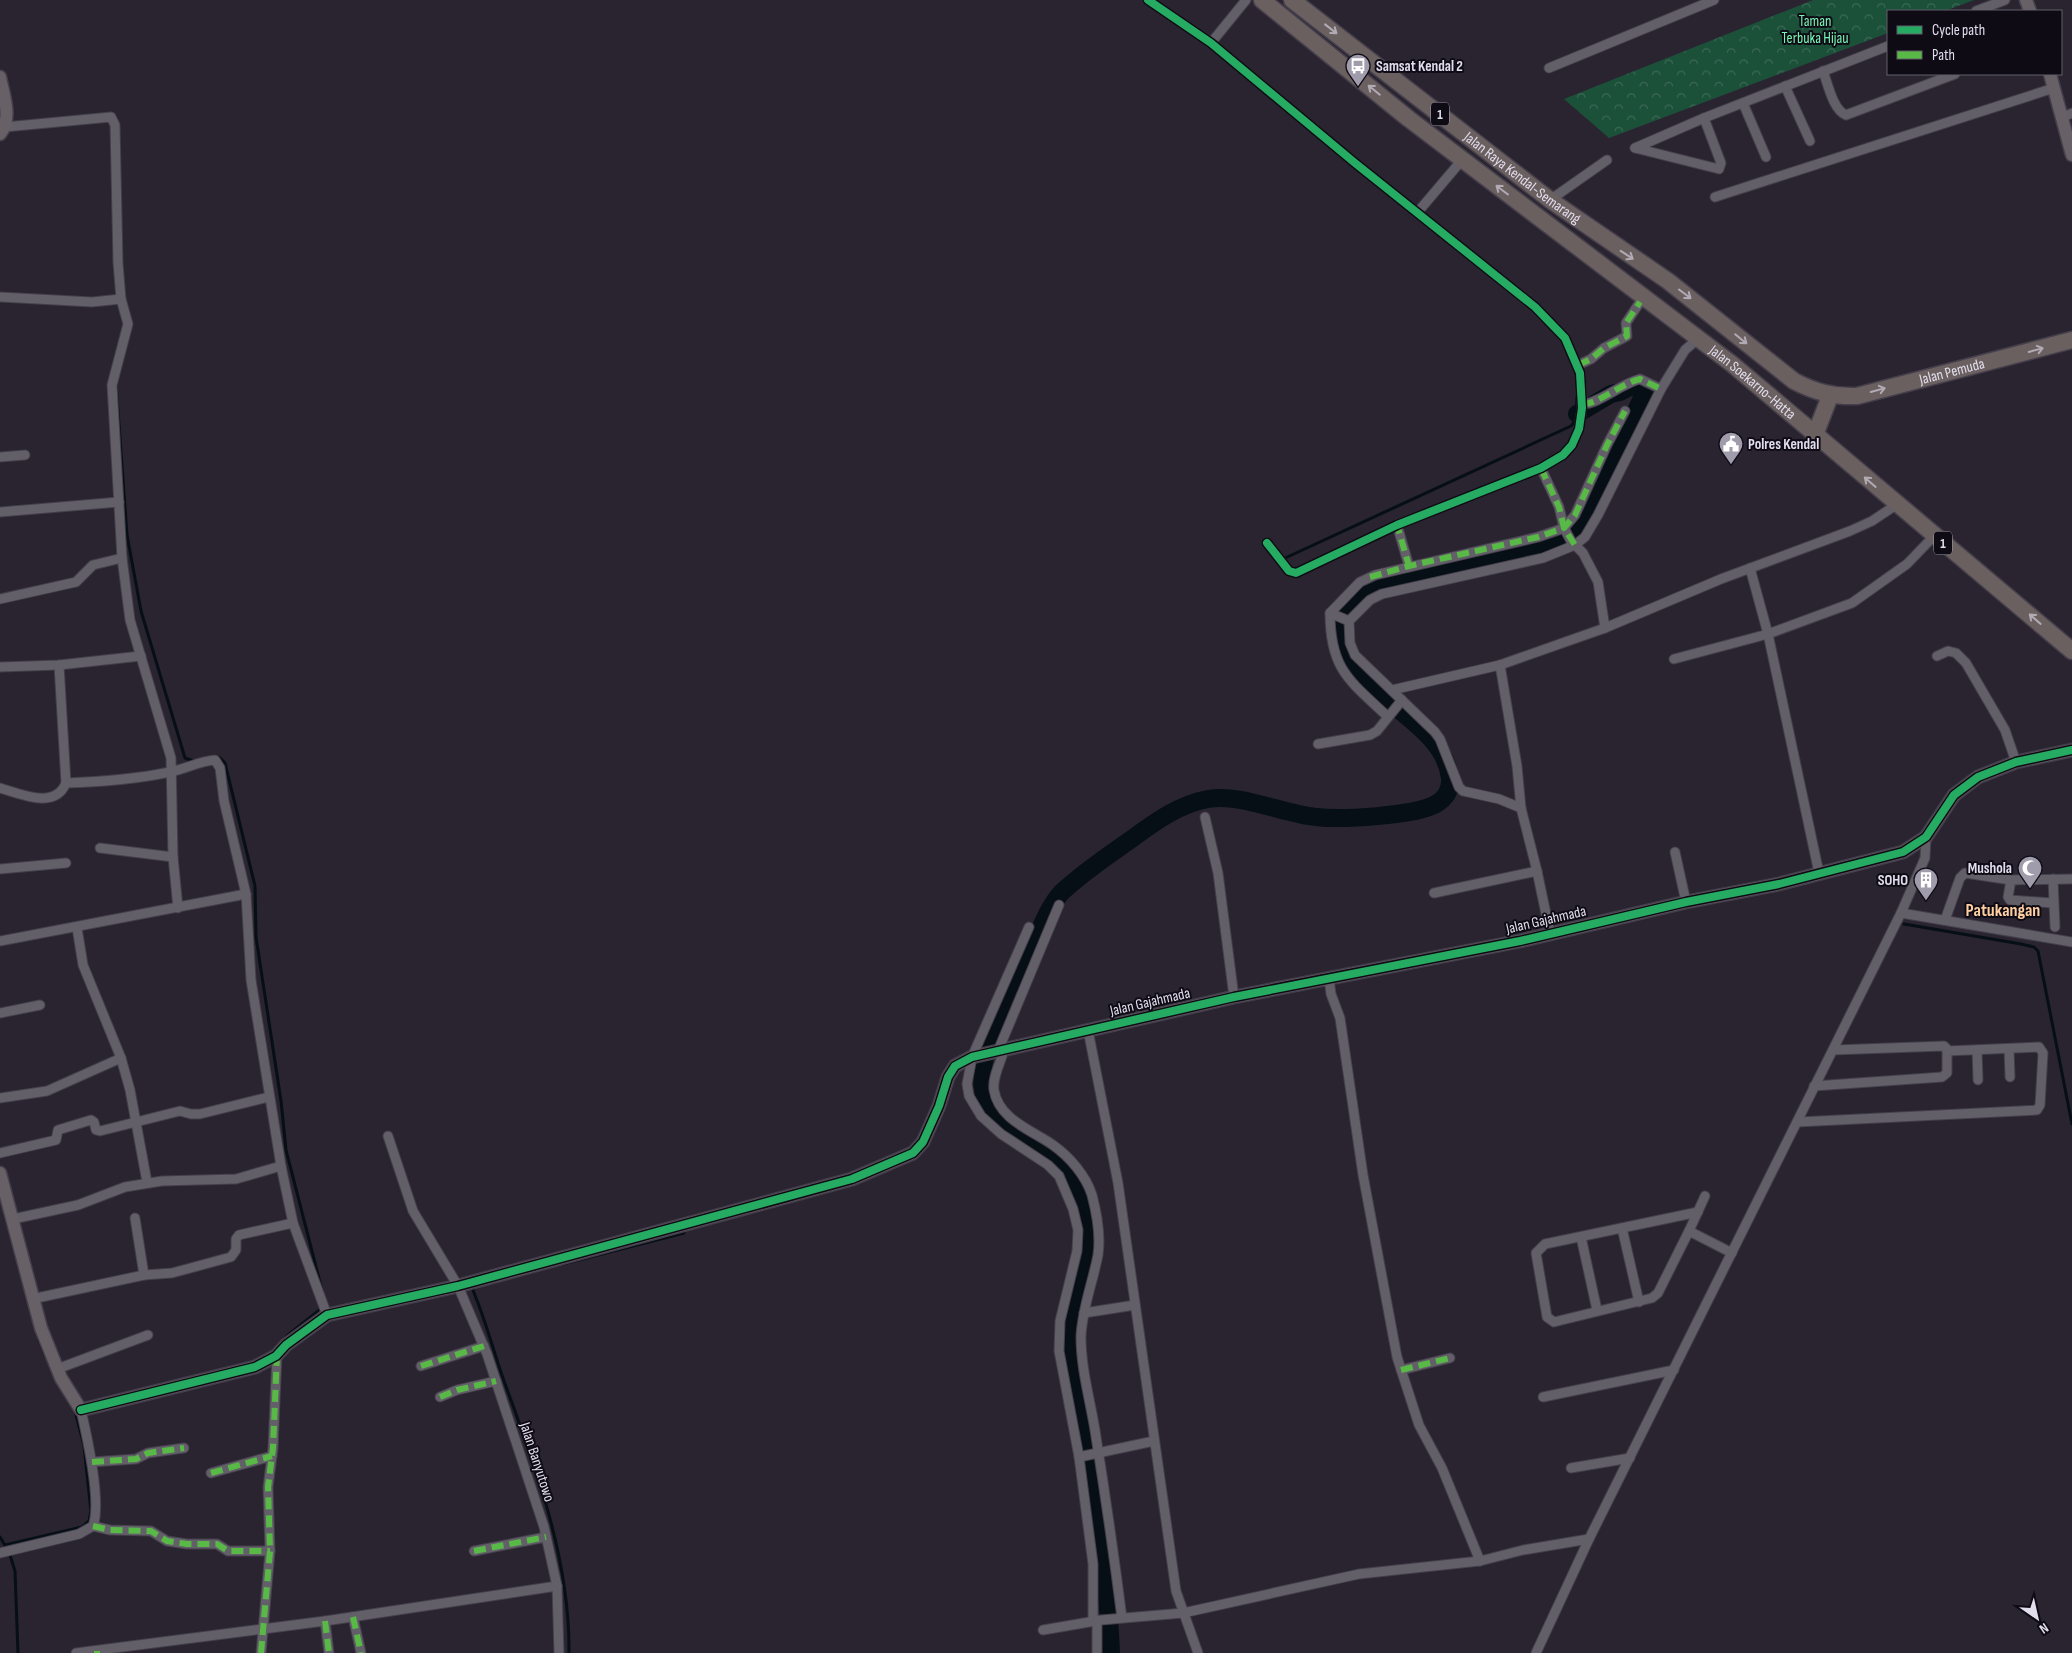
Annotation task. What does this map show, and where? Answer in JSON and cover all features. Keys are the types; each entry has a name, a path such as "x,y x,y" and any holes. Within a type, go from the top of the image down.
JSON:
{"highway":[{"name":"Jalan Raya Kendal-Semarang","path":"1262,0 1462,160 1541,219"},
{"name":"Jalan Raya Kendal-Semarang","path":"1292,0 1550,200 1588,227"},
{"name":"Jalan Soekarno-Hatta","path":"1541,219 1648,306 1748,378 2072,651"},
{"name":"Jalan Soekarno-Hatta","path":"1588,227 1668,281 1794,381 1814,392 1830,396"},
{"name":"Jalan Pemuda","path":"1830,396 1857,396 2072,340"},
{"path":"1815,435 1830,396"}],"street":[{"path":"1148,0 1211,43 1417,213 1535,307 1565,338 1578,365 1582,409 1579,429 1572,445 1563,455 1541,468 1397,525 1296,573 1290,571 1267,543"},
{"path":"1211,43 1246,0"},
{"path":"1549,68 1714,0"},
{"path":"1980,10 2005,0"},
{"path":"1704,118 1721,163 1719,169 1635,148 1704,118 1887,46"},
{"path":"1823,71 1840,113 1846,115 1952,75"},
{"path":"2050,75 2067,116 2072,156"},
{"path":"0,76 7,114 2,130 110,117 115,125 118,263 121,299 128,324 127,333 115,368 112,394 122,558 129,614 171,758 172,857 178,908"},
{"path":"1785,86 1810,141"},
{"path":"1715,197 2054,88"},
{"path":"1743,103 1766,157"},
{"path":"1417,213 1462,160"},
{"path":"1550,200 1607,160"},
{"path":"0,297 92,302 121,299"},
{"path":"1578,365 1627,336 1626,322 1648,306"},
{"path":"1348,620 1370,600 1382,594 1542,558 1585,537 1598,515 1658,388 1685,350 1689,337"},
{"path":"1582,409 1611,391 1640,379 1658,388"},
{"path":"1389,716 1346,678 1338,664 1333,650 1332,613 1360,582 1376,575 1565,529 1575,515 1625,410"},
{"path":"0,457 26,455"},
{"path":"1541,468 1559,507 1565,529 1573,543 1583,552 1598,582 1605,628"},
{"path":"0,512 119,502"},
{"path":"1392,690 1500,665 1605,628 1750,568 1850,531 1896,504"},
{"path":"1397,525 1409,566"},
{"path":"1674,659 1768,634 1852,604 1907,564 1934,536"},
{"path":"0,599 76,582 93,565 122,558"},
{"path":"1750,568 1768,634 1820,873"},
{"path":"1332,613 1348,620"},
{"path":"1348,620 1350,642 1355,655 1440,739 1458,787 1463,791 1499,799 1521,808"},
{"path":"1937,656 1948,651 1956,653 1966,663 2004,730 2016,762"},
{"path":"0,667 59,665 141,656"},
{"path":"0,788 38,798 50,798 58,796 66,783 59,665"},
{"path":"1500,665 1517,766 1521,808 1549,927"},
{"path":"1318,744 1370,735 1377,731 1401,701"},
{"name":"Jalan Gajahmada","path":"972,1064 998,1051 1090,1039 1234,997 1330,987 1549,927 1686,902 1820,873 1903,852 1926,837 1954,794 1978,777 2016,762 2072,750"},
{"path":"66,783 98,782 172,772 204,761 215,760 219,764 223,780 224,801 246,894 251,980 281,1166 293,1223 324,1310"},
{"path":"1205,817 1218,873 1234,997"},
{"path":"1536,1653 1590,1539 1901,913 1925,858 1928,845 1926,837"},
{"path":"100,848 172,857"},
{"path":"1674,852 1686,902"},
{"path":"0,869 66,863"},
{"path":"1434,893 1537,871"},
{"path":"1945,920 1962,875 1965,873 2011,880 2072,879"},
{"path":"2011,880 2008,897 2010,900 2052,903"},
{"path":"2053,880 2052,903 2055,927"},
{"path":"0,941 77,928 246,894"},
{"path":"1059,905 998,1051 994,1089 998,1100 1016,1122 1065,1154 1078,1169 1091,1193 1098,1223 1098,1254 1084,1313 1081,1336 1083,1363 1119,1619"},
{"path":"1901,913 2072,942"},
{"path":"1029,927 972,1064 969,1096 981,1116 1000,1134 1059,1176 1073,1209 1078,1230 1077,1251 1060,1320 1059,1351 1081,1456 1097,1620 1097,1653"},
{"path":"77,928 83,965 121,1058 137,1121 147,1182"},
{"path":"1330,987 1340,1018 1363,1175 1387,1310 1401,1370 1419,1425 1445,1476 1480,1561"},
{"path":"0,1013 40,1005"},
{"path":"1090,1039 1118,1183 1176,1591 1198,1653"},
{"path":"1814,1086 1945,1077 1947,1073 1947,1051 1944,1046 1833,1050"},
{"path":"1798,1122 2037,1110 2040,1105 2042,1050 2039,1047 1947,1051"},
{"path":"2009,1049 2010,1077"},
{"path":"1977,1050 1978,1080"},
{"path":"0,1098 47,1091 121,1058"},
{"path":"81,1410 256,1367 275,1356 324,1310 458,1286 852,1179 913,1153 923,1142 939,1106 948,1077 955,1066 972,1064"},
{"path":"0,1153 56,1140 58,1130 91,1120 94,1122 96,1130 100,1131 180,1111 200,1114 269,1097"},
{"name":"Jalan Banyutowo","path":"388,1136 413,1211 458,1286 484,1346 496,1381 546,1537 557,1586 559,1653"},
{"path":"13,1219 78,1205 125,1187 147,1182 236,1178 281,1166"},
{"path":"0,1173 32,1299 57,1369 81,1410 92,1462 96,1517 94,1526"},
{"path":"1698,1212 1546,1244 1536,1253 1547,1317 1554,1322 1597,1310 1639,1302 1658,1293 1689,1231 1698,1212 1705,1196"},
{"path":"135,1218 144,1275"},
{"path":"32,1299 144,1275 172,1273 231,1257 236,1250 236,1238 239,1235 293,1223"},
{"path":"1622,1228 1639,1302"},
{"path":"1689,1231 1732,1253"},
{"path":"1581,1237 1597,1310"},
{"path":"1084,1313 1136,1305"},
{"path":"57,1369 148,1335"},
{"path":"421,1366 484,1346"},
{"path":"261,1653 261,1629 268,1551 269,1457 275,1356"},
{"path":"1401,1370 1450,1358"},
{"path":"1542,1397 1674,1370"},
{"path":"440,1397 457,1390 496,1381"},
{"path":"1081,1456 1154,1441"},
{"path":"92,1462 136,1459 148,1453 184,1448"},
{"path":"211,1473 269,1457"},
{"path":"1571,1468 1630,1458"},
{"path":"5,1552 79,1534 94,1526 110,1530 151,1531 167,1541 188,1544 217,1544 225,1550 268,1551"},
{"path":"474,1551 546,1537"},
{"path":"1042,1630 1097,1620 1183,1613 1359,1574 1480,1561 1523,1550 1590,1539"},
{"path":"76,1653 97,1652 325,1621 557,1586"},
{"path":"353,1617 361,1653"},
{"path":"325,1621 329,1653"}],"green space":[{"name":"Taman Terbuka Hijau","path":"1813,0 1974,0 1948,10 1887,10 1887,33 1609,138 1564,99"}],"waterway":[{"path":"1111,1653 1106,1591 1085,1429 1070,1360 1072,1321 1087,1252 1087,1217 1077,1187 1061,1164 1052,1155 995,1114 987,1102 983,1088 983,1069 988,1046 1044,921 1057,898 1087,871 1150,825 1178,809 1198,801 1221,798 1248,801 1303,815 1342,818 1411,812 1436,804 1443,799 1449,789 1450,778 1446,762 1438,747 1413,721 1372,687 1356,670 1349,656 1337,620 1349,605 1367,592 1390,582 1443,566 1544,545 1560,540 1573,532 1584,520 1593,504 1647,387 1638,383 1620,392 1611,394 1577,414"},
{"path":"116,384 127,535 141,611 185,758 194,761"},
{"path":"1283,559 1571,426 1576,420 1577,397"},
{"path":"215,756 225,763 255,886 256,937 281,1101 286,1150 323,1294"},
{"path":"1904,924 2021,944 2034,947 2038,951 2072,1124"},
{"path":"5,1215 24,1286"},
{"path":"563,1264 684,1233"},
{"path":"475,1285 473,1290 528,1447 549,1514 564,1583 569,1653"},
{"path":"276,1348 288,1335 322,1308"},
{"path":"39,1340 46,1357"},
{"path":"5,1545 82,1527 89,1521 91,1511 84,1446 75,1411"},
{"path":"0,1537 6,1547"},
{"path":"9,1552 15,1571 18,1653"}],"marked path":[{"path":"1578,365 1627,336 1626,323 1640,302"},
{"path":"1582,404 1602,398 1640,379 1661,389"},
{"path":"1370,577 1409,566 1538,537 1564,528 1575,515 1625,411"},
{"path":"1541,468 1559,507 1564,528 1575,545"},
{"path":"1394,526 1397,525 1409,566"},
{"path":"421,1366 484,1346"},
{"path":"261,1653 270,1551 268,1487 273,1448 277,1354"},
{"path":"1401,1370 1450,1358"},
{"path":"440,1397 457,1390 496,1381"},
{"path":"92,1462 136,1459 148,1453 184,1448"},
{"path":"211,1473 272,1456"},
{"path":"93,1526 110,1530 151,1531 167,1541 187,1544 217,1544 228,1551 270,1551"},
{"path":"474,1551 546,1537"},
{"path":"353,1617 361,1653"},
{"path":"325,1621 329,1653"}],"cycle path":[{"path":"1148,0 1211,43 1355,163 1535,307 1565,338 1580,373 1582,408 1579,429 1572,445 1563,455 1541,468 1397,525 1296,573 1289,571 1267,543"},
{"path":"81,1410 255,1367 276,1356 286,1345 327,1315 458,1286 852,1179 913,1153 923,1142 939,1106 948,1077 955,1066 972,1057 1234,997 1520,941 1686,902 1779,884 1903,852 1926,837 1954,795 1978,777 2016,762 2072,750"}],"place":[{"name":"Samsat Kendal 2","path":"1358,87"},
{"name":"Polres Kendal","path":"1731,465"},
{"name":"Mushola","path":"2030,889"},
{"name":"SOHO","path":"1926,901"}],"district":[{"name":"Patukangan","path":"2003,910"}]}
